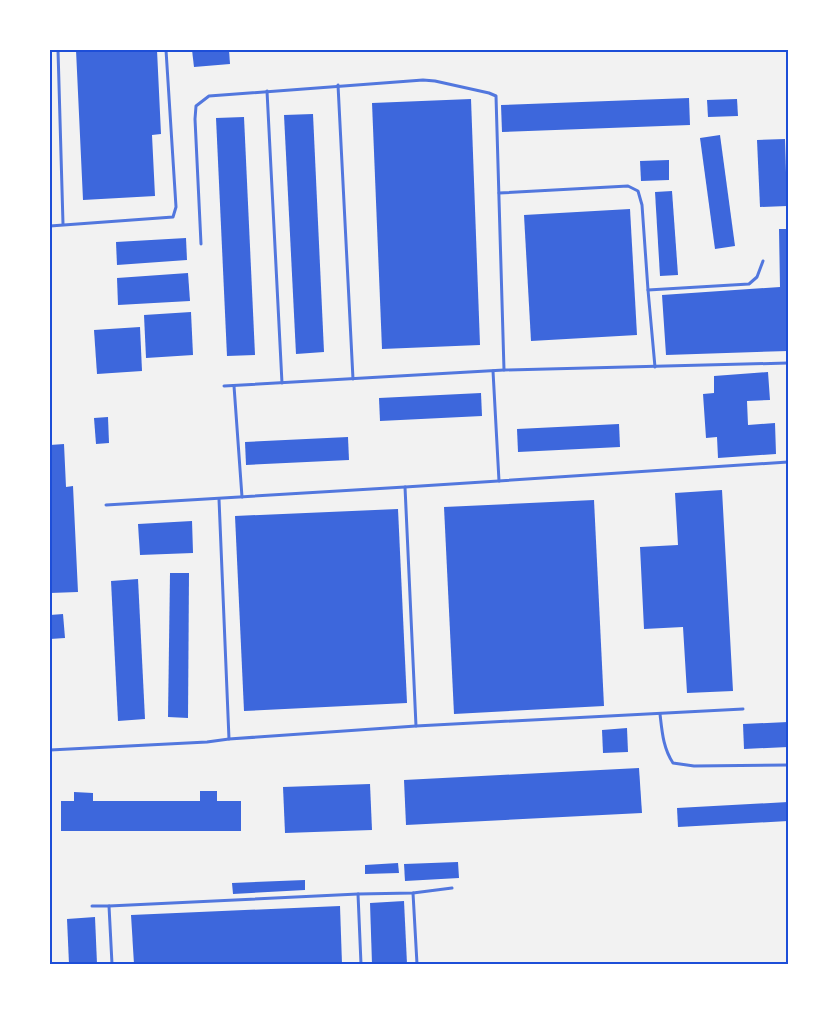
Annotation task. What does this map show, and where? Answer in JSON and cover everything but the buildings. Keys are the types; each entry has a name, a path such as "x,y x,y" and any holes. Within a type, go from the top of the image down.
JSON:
{"lane":[{"path":"58,50 63,224"},
{"path":"50,226 173,218 176,207 166,50"},
{"path":"201,244 195,119 196,106 209,96 423,80 489,93 496,96 504,370"},
{"path":"338,85 353,379"},
{"path":"267,91 282,383"},
{"path":"499,193 627,186 638,191 642,205 655,367"},
{"path":"648,291 749,284 757,277 763,261"},
{"path":"224,387 504,370 789,363"},
{"path":"493,371 499,481"},
{"path":"234,386 242,497"},
{"path":"106,505 405,488 789,462"},
{"path":"405,488 416,726"},
{"path":"219,499 229,739"},
{"path":"50,750 207,742 416,726 743,709"},
{"path":"660,714 667,754 674,763 694,766 789,765"},
{"path":"92,906 413,893 452,888"},
{"path":"413,893 417,964"},
{"path":"358,894 361,964"},
{"path":"109,906 112,964"}]}
